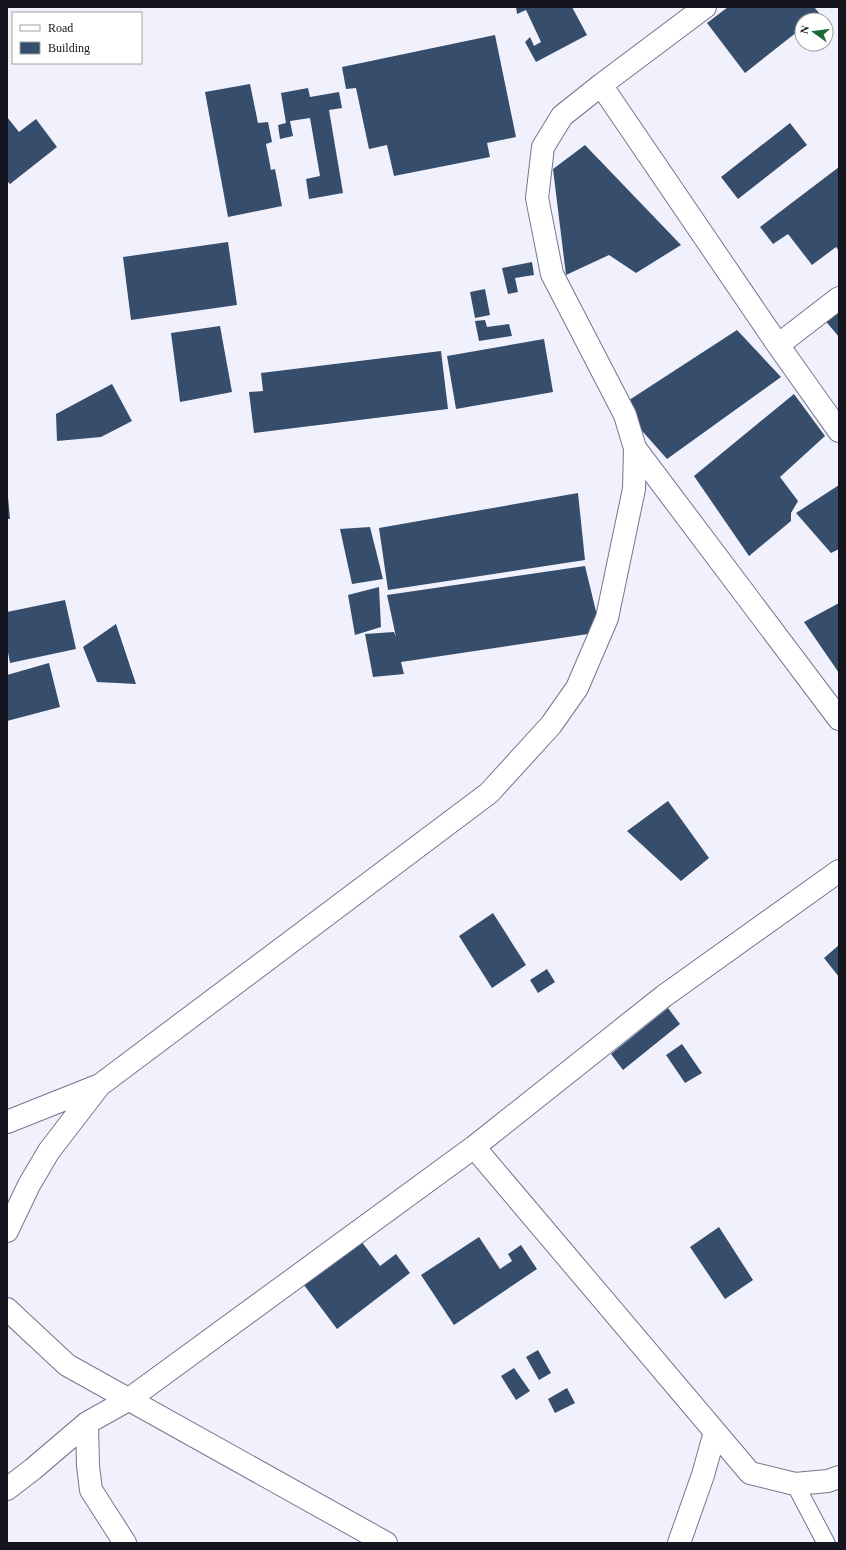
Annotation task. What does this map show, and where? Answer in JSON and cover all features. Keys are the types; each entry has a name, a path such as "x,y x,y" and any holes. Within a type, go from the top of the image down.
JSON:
{"street":[{"path":"7,1122 100,1085 489,793 551,725 577,688 607,618 634,489 635,448 625,415 552,274 537,198 543,147 562,116 705,7"},
{"path":"601,85 778,345 839,430"},
{"path":"778,345 839,298"},
{"path":"635,448 839,719"},
{"path":"7,1489 87,1423 128,1400 474,1147 664,996 839,871"},
{"path":"7,1232 29,1185 49,1151 100,1085"},
{"path":"474,1147 750,1473 795,1484 828,1481 839,1476"},
{"path":"7,1308 67,1365 386,1543"},
{"path":"87,1423 88,1466 91,1490 125,1543"},
{"path":"679,1543 703,1475 715,1432"}],"lane":[{"path":"795,1484 826,1543"}],"building":[{"path":"516,7 572,7 587,35 536,62 525,42 530,37 534,46 541,42 526,10 517,14"},
{"path":"728,7 814,7 818,12 794,12 794,34 745,73 707,23"},
{"path":"495,35 516,137 487,143 490,157 394,176 387,145 369,149 356,88 346,89 342,67"},
{"path":"250,84 258,123 268,122 272,142 266,144 271,170 275,169 282,206 228,217 205,92"},
{"path":"308,88 310,97 339,92 342,108 329,110 343,193 309,199 306,179 320,176 310,118 290,121 293,136 280,139 278,125 286,123 281,93"},
{"path":"7,117 19,132 36,119 57,147 10,184 7,181"},
{"path":"790,123 807,145 738,199 721,177"},
{"path":"585,145 681,245 636,273 609,255 566,275 553,169"},
{"path":"839,167 839,251 836,247 812,265 788,234 773,244 760,227"},
{"path":"228,242 237,305 131,320 123,257"},
{"path":"532,262 534,275 515,278 518,292 508,294 502,268"},
{"path":"485,289 490,315 475,318 470,292"},
{"path":"839,305 839,337 823,318"},
{"path":"485,320 487,327 509,324 512,336 479,341 475,321"},
{"path":"220,326 232,392 180,402 171,333"},
{"path":"737,330 781,377 667,459 620,406"},
{"path":"544,339 553,392 456,409 447,356"},
{"path":"441,351 448,409 254,433 249,392 263,391 261,373"},
{"path":"112,384 132,421 101,437 57,441 56,414"},
{"path":"794,394 825,436 780,477 798,501 791,513 791,521 749,556 694,476"},
{"path":"839,485 839,549 831,553 796,513"},
{"path":"578,493 585,560 388,590 379,528"},
{"path":"8,497 10,519 7,519"},
{"path":"370,527 383,579 352,584 340,529"},
{"path":"585,566 601,632 401,662 404,674 373,677 365,634 394,632 396,637 387,595"},
{"path":"379,587 381,627 355,635 348,595"},
{"path":"65,600 76,649 10,663 7,647 7,612"},
{"path":"839,603 839,673 804,622"},
{"path":"116,624 136,684 97,682 83,647"},
{"path":"49,663 60,707 7,721 7,675"},
{"path":"668,801 709,858 681,881 627,831"},
{"path":"493,913 526,965 492,988 459,936"},
{"path":"839,945 839,977 824,958"},
{"path":"547,969 555,982 538,993 530,980"},
{"path":"668,1008 680,1024 623,1070 611,1054"},
{"path":"682,1044 702,1073 685,1083 666,1055"},
{"path":"719,1227 753,1280 725,1299 690,1247"},
{"path":"358,1237 380,1266 396,1254 410,1273 337,1329 301,1281"},
{"path":"479,1237 500,1269 512,1261 508,1254 521,1245 537,1269 454,1325 421,1275"},
{"path":"538,1350 551,1373 539,1380 526,1357"},
{"path":"514,1368 530,1391 516,1400 501,1376"},
{"path":"567,1388 575,1403 555,1413 548,1399"}]}
